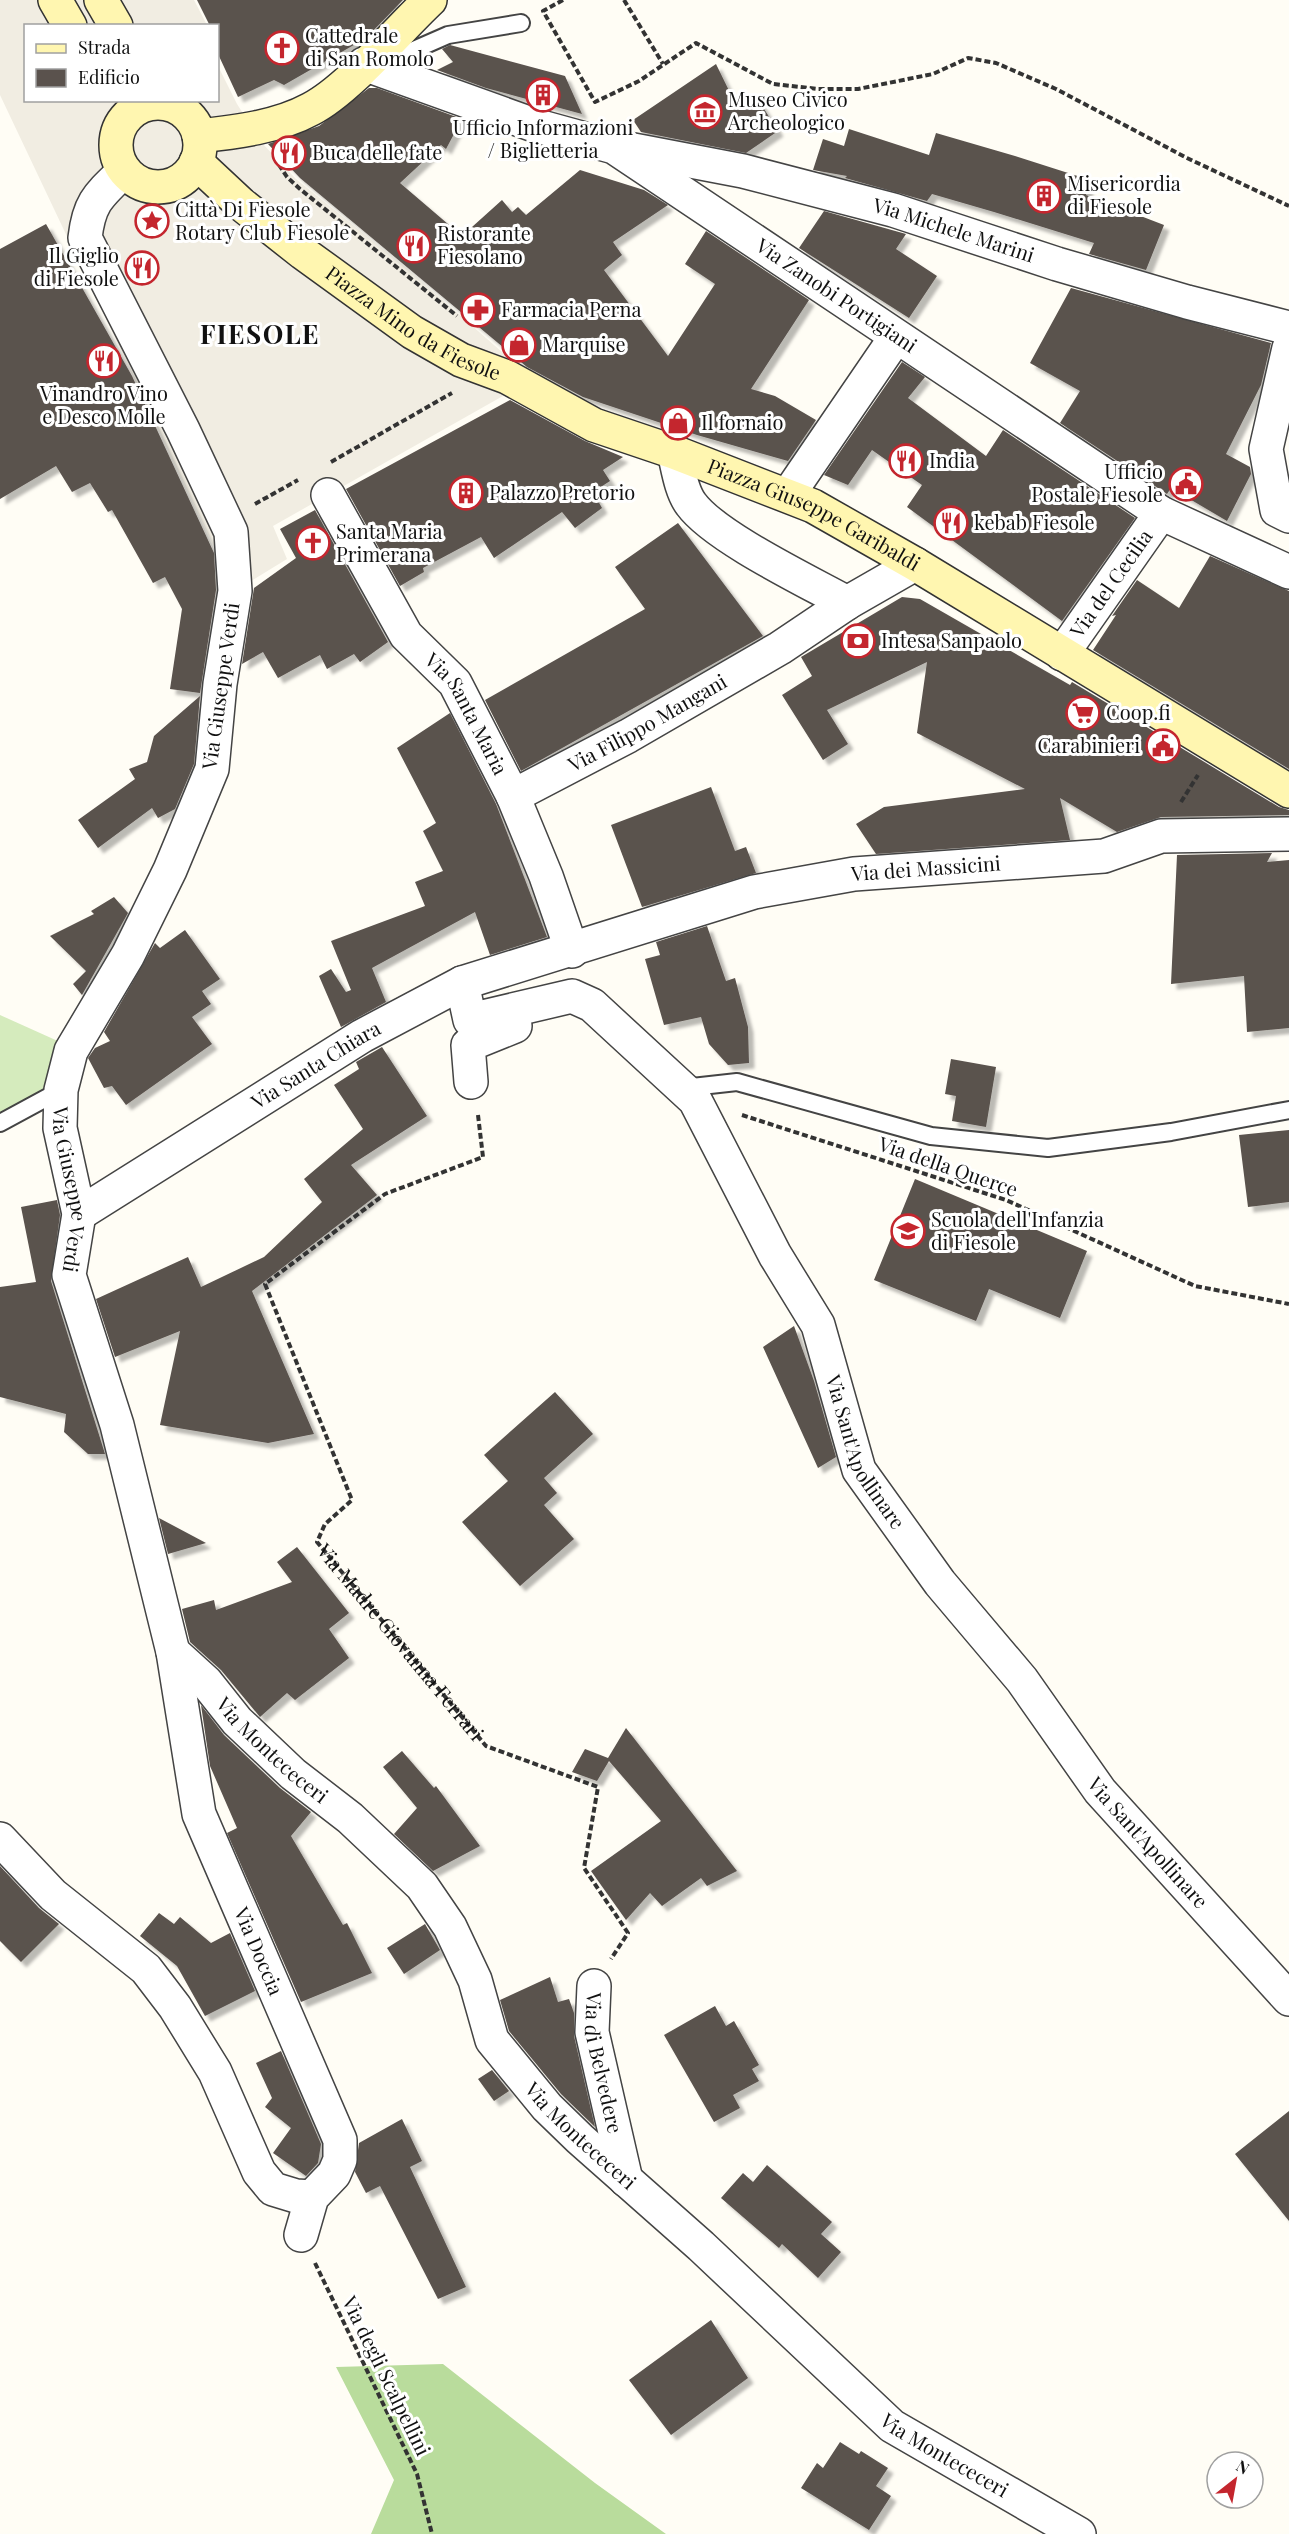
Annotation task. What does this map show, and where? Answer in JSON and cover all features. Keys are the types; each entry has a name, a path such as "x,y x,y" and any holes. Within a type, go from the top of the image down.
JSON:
{"main road":[{"path":"55,0 69,24"},
{"path":"101,0 115,24"},
{"path":"124,171 144,185 156,187 180,180 198,149 311,109 372,56 430,0"},
{"name":"Piazza Mino da Fiesole","path":"124,171 115,145 118,110 134,109 155,102"},
{"name":"Piazza Mino da Fiesole","path":"163,102 174,105 186,113 198,149 269,227 393,318 461,360 523,384"},
{"name":"Piazza Giuseppe Garibaldi","path":"523,384 545,400 594,425 788,495 915,564"},
{"path":"915,564 1289,791"}],"street":[{"name":"Via Zanobi Portigiani","path":"372,56 534,125 614,147 1161,513 1289,572"},
{"name":"Via Michele Marini","path":"614,147 743,171 893,210 1057,264 1187,302 1289,328"},
{"path":"124,171 101,192 88,213 85,238 183,430 228,526"},
{"path":"788,495 896,337"},
{"path":"1289,348 1266,449 1277,510 1289,516"},
{"path":"1289,391 1286,440 1289,472"},
{"name":"Piazza Giuseppe Garibaldi","path":"674,452 690,503 706,519 732,538 847,603"},
{"name":"Via Santa Maria","path":"320,478 406,635 455,684 513,796 546,876 572,951"},
{"name":"Via del Cecilia","path":"1062,654 1161,513"},
{"name":"Via Giuseppe Verdi","path":"173,1652 117,1425 69,1275 79,1214 60,1128 61,1090 71,1051 128,955 165,880 212,769 220,684 235,591 228,526"},
{"name":"Piazza Giuseppe Garibaldi","path":"780,648 847,603 915,564"},
{"name":"Via Filippo Mangani","path":"513,796 628,736 780,648"},
{"name":"Via dei Massicini","path":"572,951 754,892 854,873 1104,856 1161,836 1289,834"},
{"name":"Via Santa Chiara","path":"79,1214 323,1060 462,983 572,951"},
{"path":"462,983 470,1020 572,996"},
{"path":"471,1082 468,1045 559,1008 572,996"},
{"name":"Via Sant'Apollinare","path":"572,996 592,1005 689,1094 775,1256 818,1325 859,1470 940,1583 1022,1680 1100,1791 1289,1999"},
{"name":"Via Montececeri","path":"173,1652 206,1682 237,1721 293,1774 350,1818 422,1886 450,1927 475,1980 492,2040 547,2107 725,2269 892,2426 1079,2534"},
{"name":"Via Doccia","path":"173,1652 199,1814 340,2140 340,2160 334,2174 312,2197 302,2235"},
{"path":"0,1839 53,1895 146,1969 175,2007 215,2072 259,2172 273,2189 296,2196 312,2197"},
{"name":"Via di Belvedere","path":"594,1986 592,2032 626,2180"}],"lane":[{"path":"372,56 400,56 448,35 521,23"},
{"path":"689,1094 737,1082 931,1136 1048,1148 1171,1132 1289,1110"},
{"path":"0,1123 61,1090"}],"path":[{"path":"563,0 543,11 595,102 639,81 696,44 773,84 828,89 858,89 933,74 968,58 996,63 1056,89 1187,158 1289,206"},
{"path":"624,0 663,64"},
{"path":"256,128 286,177 462,320"},
{"path":"228,526 320,478 489,372"},
{"name":"Via Madre Giovanna Ferrari","path":"471,1082 483,1157 385,1194 265,1284 352,1500 325,1524 316,1542 486,1746 598,1787"},
{"name":"Via della Querce","path":"689,1094 1006,1200 1195,1286 1289,1304"},
{"name":"Via di Belvedere","path":"594,1986 628,1933 585,1868 598,1787"},
{"name":"Via degli Scalpellini","path":"302,2235 417,2474 432,2534"}],"green space":[{"path":"0,1015 60,1042 50,1088 0,1116"},
{"path":"443,2364 595,2483 666,2534 371,2534 394,2480 336,2367"}],"shaded area":[{"path":"0,0 194,0 206,24 24,24 24,102 219,102 219,68 237,104 262,143 296,179 406,268 533,379 273,526 287,559 235,591 0,95"}],"building":[{"name":"Cattedrale di San Romolo","path":"197,0 403,0 366,38 284,85 274,80 238,97 219,56 219,24 209,24"},
{"name":"Ufficio Informazioni / Biglietteria","path":"450,45 565,76 582,114 486,88 437,70 453,62 442,49"},
{"name":"Museo Civico Archeologico","path":"716,64 736,105 754,93 778,131 746,153 641,132 633,120"},
{"path":"369,88 377,88 462,119 446,149 441,145 400,183 462,236 502,200 512,212 518,207 526,215 580,170 644,190 668,205 613,242 622,255 604,270 668,356 715,284 685,264 706,231 809,300 751,389 775,396 816,420 788,461 697,435 583,397 527,367 300,178 268,144 319,126"},
{"path":"849,129 929,155 936,133 1015,156 1090,180 1086,195 1164,225 1146,270 1089,254 1094,243 994,212 932,194 927,201 845,178 847,176 813,170 823,139 844,146"},
{"path":"824,211 906,234 896,249 937,276 909,318 799,248"},
{"path":"46,224 132,376 214,553 216,590 200,693 170,689 182,609 165,577 153,583 112,510 108,512 90,483 72,492 56,466 0,499 0,249"},
{"path":"1071,288 1271,343 1261,385 1226,454 1250,467 1251,474 1227,521 1171,488 1167,494 1060,423 1080,391 1030,363"},
{"path":"902,362 925,377 908,398 986,456 1003,430 1135,518 1062,621 907,507 922,485 872,450 848,485 824,475"},
{"name":"Palazzo Pretorio","path":"510,400 585,441 623,457 603,470 610,481 593,492 602,508 575,528 562,512 494,558 481,537 423,568 424,572 400,586 346,489"},
{"path":"315,510 388,642 360,662 354,654 327,669 320,655 278,678 263,652 242,664 254,588 296,558 280,529"},
{"path":"678,523 763,636 521,771 485,700 645,609 615,567"},
{"path":"1210,556 1289,591 1289,769 1093,650 1116,615 1112,616 1137,580 1179,608"},
{"path":"902,597 920,599 1070,685 1072,682 1279,807 1289,810 1289,815 1161,817 1117,832 1060,798 1070,840 876,854 856,824 884,807 1025,789 917,733 927,662 827,710 848,744 823,760 782,695 812,676 801,657"},
{"path":"200,696 194,764 175,809 158,818 152,808 98,848 78,820 135,779 129,769 147,762 154,736"},
{"path":"450,713 496,804 547,937 490,955 475,912 372,968 386,1002 341,1027 319,976 331,969 346,992 351,990 331,941 425,906 415,882 443,871 423,831 436,823 397,748"},
{"path":"711,787 735,851 746,847 756,873 642,907 611,825"},
{"path":"1272,853 1267,862 1289,860 1289,1028 1247,1032 1244,976 1171,984 1177,855"},
{"path":"114,897 128,913 82,995 73,984 86,971 50,936 94,914 91,911"},
{"path":"707,926 726,981 735,978 748,1027 749,1063 728,1065 709,1044 701,1017 664,1025 645,959 660,955 656,942"},
{"path":"185,930 220,979 202,991 211,1004 192,1017 212,1044 126,1105 112,1086 104,1088 88,1058 95,1048 110,1041 104,1032 155,943 160,948"},
{"path":"382,1047 427,1116 351,1165 377,1195 252,1291 314,1434 268,1443 160,1425 180,1331 115,1357 96,1299 188,1257 201,1287 264,1257 322,1202 304,1179 363,1129 334,1085 359,1069 356,1062"},
{"path":"951,1059 996,1067 986,1127 952,1121 956,1096 945,1094"},
{"path":"1289,1130 1289,1202 1248,1207 1239,1135"},
{"path":"915,1179 1087,1251 1060,1318 989,1289 976,1321 874,1280"},
{"path":"57,1200 60,1215 51,1281 105,1454 88,1454 64,1432 66,1414 0,1397 0,1287 36,1282 21,1207"},
{"path":"794,1326 814,1381 836,1457 818,1468 763,1347"},
{"path":"555,1392 593,1434 544,1478 557,1493 544,1505 574,1539 520,1586 462,1522 508,1481 484,1455"},
{"path":"159,1518 206,1543 168,1554"},
{"path":"297,1547 349,1613 329,1629 349,1658 295,1700 287,1693 260,1717 221,1670 190,1642 182,1609 214,1600 216,1610 292,1582 277,1562"},
{"path":"201,1705 224,1735 280,1788 311,1812 291,1836 343,1925 347,1923 372,1973 301,2002 227,1833 237,1828 210,1766"},
{"path":"626,1728 737,1871 707,1886 701,1878 662,1906 650,1893 626,1920 591,1871 661,1821 609,1761 597,1781 572,1772 585,1749 608,1758"},
{"path":"402,1751 434,1788 436,1786 480,1846 433,1871 394,1834 417,1808 383,1767"},
{"path":"0,1866 39,1908 59,1924 21,1962 0,1941"},
{"path":"159,1913 174,1924 180,1917 211,1943 230,1933 255,1991 205,2016 177,1966 140,1936"},
{"path":"425,1924 440,1950 404,1974 387,1948"},
{"path":"550,1977 558,2002 569,1999 574,2013 574,2036 595,2127 561,2094 509,2031 500,2000"},
{"path":"715,2006 726,2026 734,2021 759,2065 752,2069 759,2081 733,2095 740,2108 714,2122 664,2035"},
{"path":"281,2051 321,2144 318,2163 306,2176 273,2153 291,2128 265,2107 272,2098 256,2063"},
{"path":"492,2070 509,2091 494,2101 478,2079"},
{"path":"1289,2111 1289,2221 1235,2154"},
{"path":"402,2119 422,2161 410,2167 466,2287 438,2299 380,2186 366,2193 355,2172 359,2143"},
{"path":"767,2165 832,2222 821,2234 841,2252 818,2278 782,2244 779,2248 721,2198 743,2173 753,2182"},
{"path":"711,2320 748,2378 671,2435 629,2380"},
{"path":"840,2442 859,2454 861,2451 888,2468 876,2486 891,2496 869,2530 801,2488 817,2463 823,2468"}],"place":[{"name":"Cattedrale di San Romolo","path":"282,48"},
{"name":"Ufficio Informazioni / Biglietteria","path":"543,95"},
{"name":"Museo Civico Archeologico","path":"705,112"},
{"name":"Buca delle fate","path":"289,153"},
{"name":"Misericordia di Fiesole","path":"1044,196"},
{"name":"Città Di Fiesole Rotary Club Fiesole","path":"152,221"},
{"name":"Ristorante Fiesolano","path":"414,246"},
{"name":"Il Giglio di Fiesole","path":"142,268"},
{"name":"Farmacia Perna","path":"478,310"},
{"name":"Marquise","path":"519,345"},
{"name":"Vinandro Vino e Desco Molle","path":"104,361"},
{"name":"Il fornaio","path":"678,423"},
{"name":"India","path":"906,461"},
{"name":"Ufficio Postale Fiesole","path":"1186,484"},
{"name":"Palazzo Pretorio","path":"466,493"},
{"name":"kebab Fiesole","path":"951,523"},
{"name":"Santa Maria Primerana","path":"313,543"},
{"name":"Intesa Sanpaolo","path":"858,641"},
{"name":"Coop.fi","path":"1083,713"},
{"name":"Carabinieri","path":"1163,746"},
{"name":"Scuola dell'Infanzia di Fiesole","path":"908,1231"}],"district":[{"name":"FIESOLE","path":"260,335"}]}
